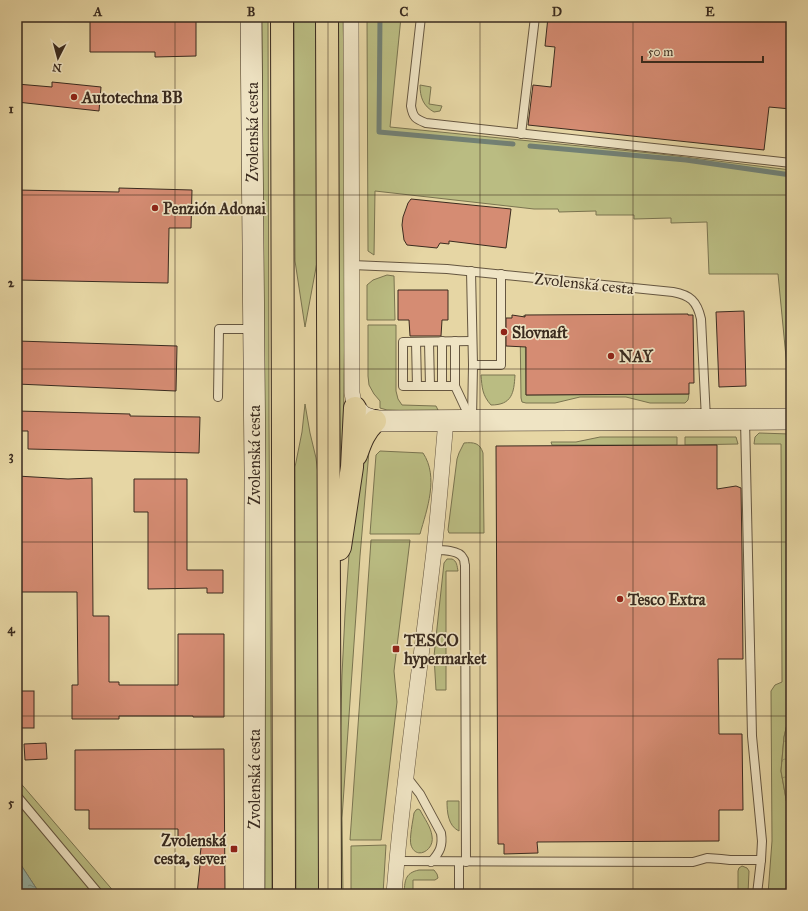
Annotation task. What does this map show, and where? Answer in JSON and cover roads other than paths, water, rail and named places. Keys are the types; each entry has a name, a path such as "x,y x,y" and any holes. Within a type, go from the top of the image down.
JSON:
{"highway":[{"path":"282,17 284,894"},
{"path":"327,17 330,894"},
{"path":"329,564 340,547 352,467 354,408"},
{"path":"352,467 360,444 367,430 375,421"}],"main road":[{"name":"Zvolenská cesta","path":"251,17 255,466 254,894"},
{"path":"354,408 363,417 375,421 791,419"}],"street":[{"path":"351,17 352,394 354,408"},
{"path":"394,894 396,861 434,550 446,421"}],"lane":[{"path":"420,17 411,106 412,113 417,119 426,123 791,163"},
{"path":"521,134 535,17"},
{"name":"Zvolenská cesta","path":"352,265 471,271 673,292 686,295 696,304 702,318 706,420"},
{"path":"471,271 473,365 472,421"},
{"path":"473,365 501,365 501,274"},
{"path":"218,397 219,329 253,329"},
{"path":"455,386 403,386 403,342 472,341"},
{"path":"416,342 417,386"},
{"path":"429,342 430,386"},
{"path":"442,342 442,386"},
{"path":"454,342 455,386 472,421"},
{"path":"745,420 752,736 762,841 758,894"},
{"path":"434,550 448,551 458,554 463,558 465,565 462,862 459,894"},
{"path":"406,776 420,794 441,833 441,847 438,854 431,862"},
{"path":"17,796 99,894"},
{"path":"396,861 693,862 707,858 761,860"}],"water":[{"path":"17,861 21,865 40,894 17,894"}],"waterway":[{"path":"380,17 379,132 513,144"},
{"path":"530,146 686,160 791,175"}],"place":[{"name":"Autotechna BB","path":"74,97"},
{"name":"Penzión Adonai","path":"155,208"},
{"name":"Slovnaft","path":"504,332"},
{"name":"NAY","path":"611,356"},
{"name":"Tesco Extra","path":"620,599"},
{"name":"TESCO hypermarket","path":"396,649"},
{"name":"Zvolenská cesta, sever","path":"234,849"}]}
